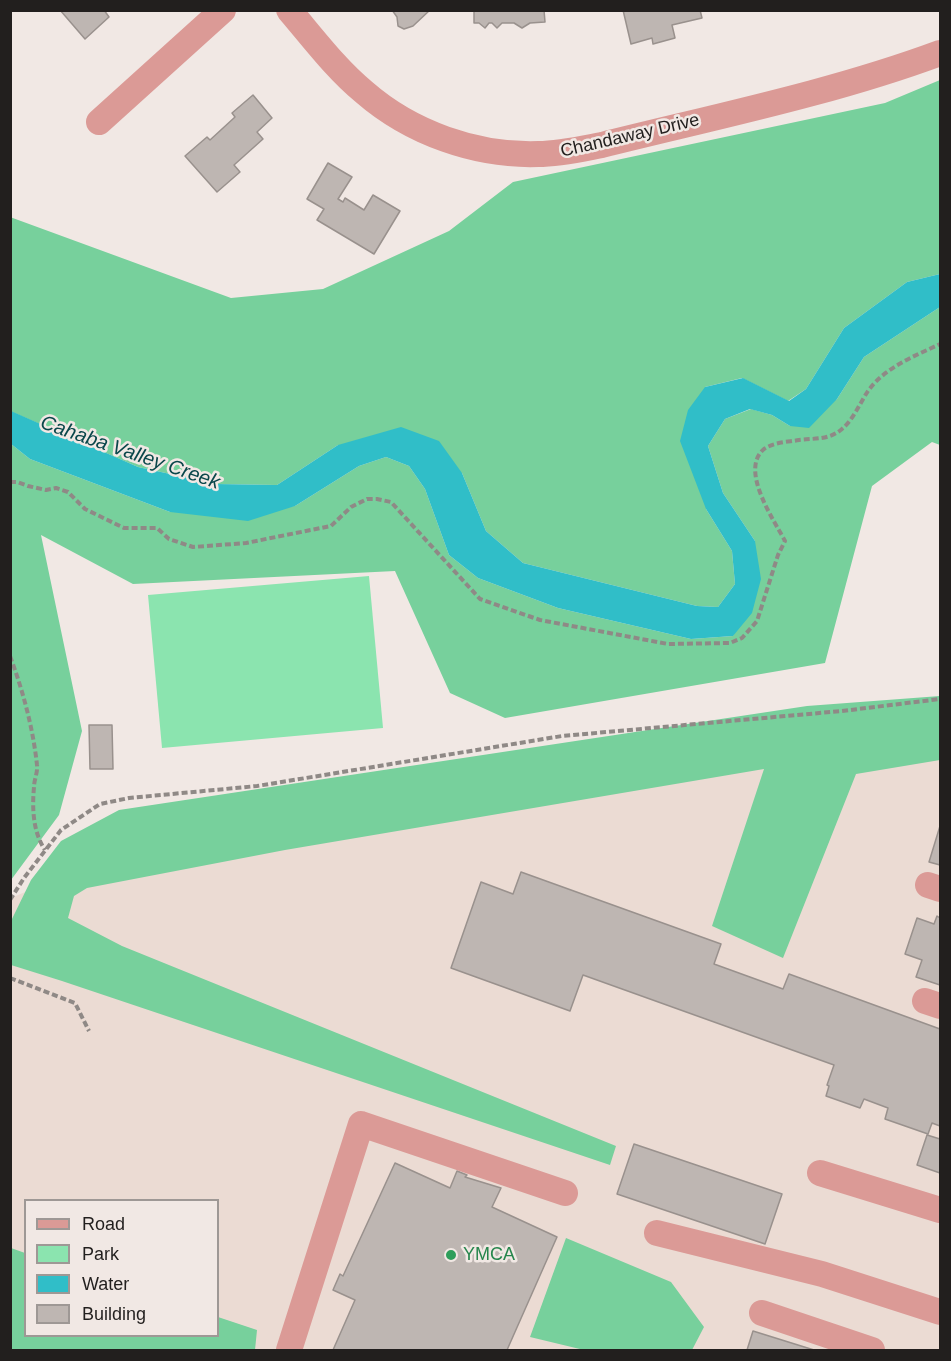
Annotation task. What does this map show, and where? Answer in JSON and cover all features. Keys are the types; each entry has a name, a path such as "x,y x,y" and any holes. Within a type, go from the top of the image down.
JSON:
{"street":[{"path":"99,122 223,10"},
{"name":"Chandaway Drive","path":"289,10 364,93 389,110 417,127 449,141 501,152 538,154 570,152 602,145 851,82 894,70 940,53"},
{"path":"289,1350 361,1124 565,1193"},
{"path":"820,1173 940,1210"},
{"path":"657,1233 822,1274 940,1312"},
{"path":"762,1314 872,1350"}],"path":[{"path":"10,482 46,490 56,488 68,492 85,509 124,528 158,528 169,539 193,546 246,543 331,526 351,507 367,500 384,500 391,502 480,598 501,607 540,620 668,644 730,643 741,638 757,621 778,555 785,541 756,480 754,468 758,456 765,449 777,443 829,438 844,427 869,389 892,368 940,344"},
{"path":"10,656 23,690 38,767 34,785 33,809 38,839 45,850"},
{"path":"10,900 61,830 100,804 129,798 256,786 562,736 842,711 940,699"},
{"path":"10,978 75,1003 89,1031"}],"shaded area":[{"path":"940,732 940,1350 11,1350 11,898 65,875"}],"green space":[{"path":"940,80 940,274 907,282 844,328 806,389 788,401 742,378 705,387 706,509 732,551 735,584 718,607 697,606 523,563 486,531 462,473 338,445 277,485 216,484 138,467 10,411 10,217 231,298 323,289 449,231 513,182 885,103"},
{"path":"940,307 940,445 932,442 872,486 825,663 505,718 450,693 395,571 133,584 41,535 82,731 59,815 11,880 11,444 30,459 170,512 295,506 359,466 386,457 409,466 425,489 449,555 478,578 558,608 691,639 733,636 755,541 723,493 708,446 725,419 751,409 772,415 790,426 837,399 864,357"},
{"path":"369,576 383,728 162,748 148,595"},
{"path":"940,696 940,760 856,774 783,958 712,926 764,769 285,850 87,888 74,896 68,918 122,946 616,1146 610,1165 11,965 11,921 31,880 61,841 119,810 807,706"},
{"path":"566,1238 671,1282 704,1327 692,1350 584,1350 530,1337"},
{"path":"11,1248 24,1253 24,1337 219,1337 219,1317 257,1330 255,1350 11,1350"}],"water":[{"path":"940,274 940,307 864,357 837,399 809,428 790,426 772,415 750,409 725,419 708,446 723,493 755,541 761,579 752,613 733,636 691,639 558,608 478,578 449,555 425,489 409,466 386,457 359,466 295,506 248,521 170,512 30,459 11,444 11,411 138,467 216,484 277,485 338,445 401,427 439,441 462,473 486,531 523,563 697,606 718,607 735,584 732,551 706,509 680,441 688,410 705,387 743,378 789,401 806,389 844,328 907,282"}],"building":[{"path":"60,10 104,10 109,17 85,39"},
{"path":"392,10 430,10 413,26 404,29 398,26 397,17"},
{"path":"474,10 544,10 545,22 530,23 522,28 514,23 502,23 497,28 489,23 485,28 479,23 474,23"},
{"path":"623,10 700,10 702,18 672,25 675,38 653,44 652,38 631,44"},
{"path":"253,95 272,118 257,132 263,139 234,165 240,172 217,192 185,156 207,137 210,140 235,117 232,113"},
{"path":"328,163 352,177 338,199 343,202 345,198 364,210 373,195 400,211 374,254 317,220 324,209 307,199"},
{"path":"89,725 112,725 113,769 90,769"},
{"path":"940,826 940,865 929,862"},
{"path":"521,872 721,944 714,964 783,989 789,974 940,1029 940,1126 932,1123 928,1134 885,1119 888,1108 864,1099 860,1108 826,1096 834,1065 583,975 570,1011 451,968 481,882 513,894"},
{"path":"937,916 940,918 940,985 916,977 922,960 905,954 917,918 934,924"},
{"path":"927,1135 940,1139 940,1173 917,1165"},
{"path":"634,1144 782,1194 765,1244 617,1194"},
{"name":"YMCA","path":"395,1163 450,1188 457,1171 467,1175 465,1177 501,1188 492,1207 557,1237 507,1350 333,1350 355,1300 333,1290 340,1274 343,1276"},
{"path":"753,1331 814,1350 747,1350"}],"place":[{"name":"YMCA","path":"451,1255"}],"water label":[{"name":"Cahaba Valley Creek","path":"130,453"}]}
